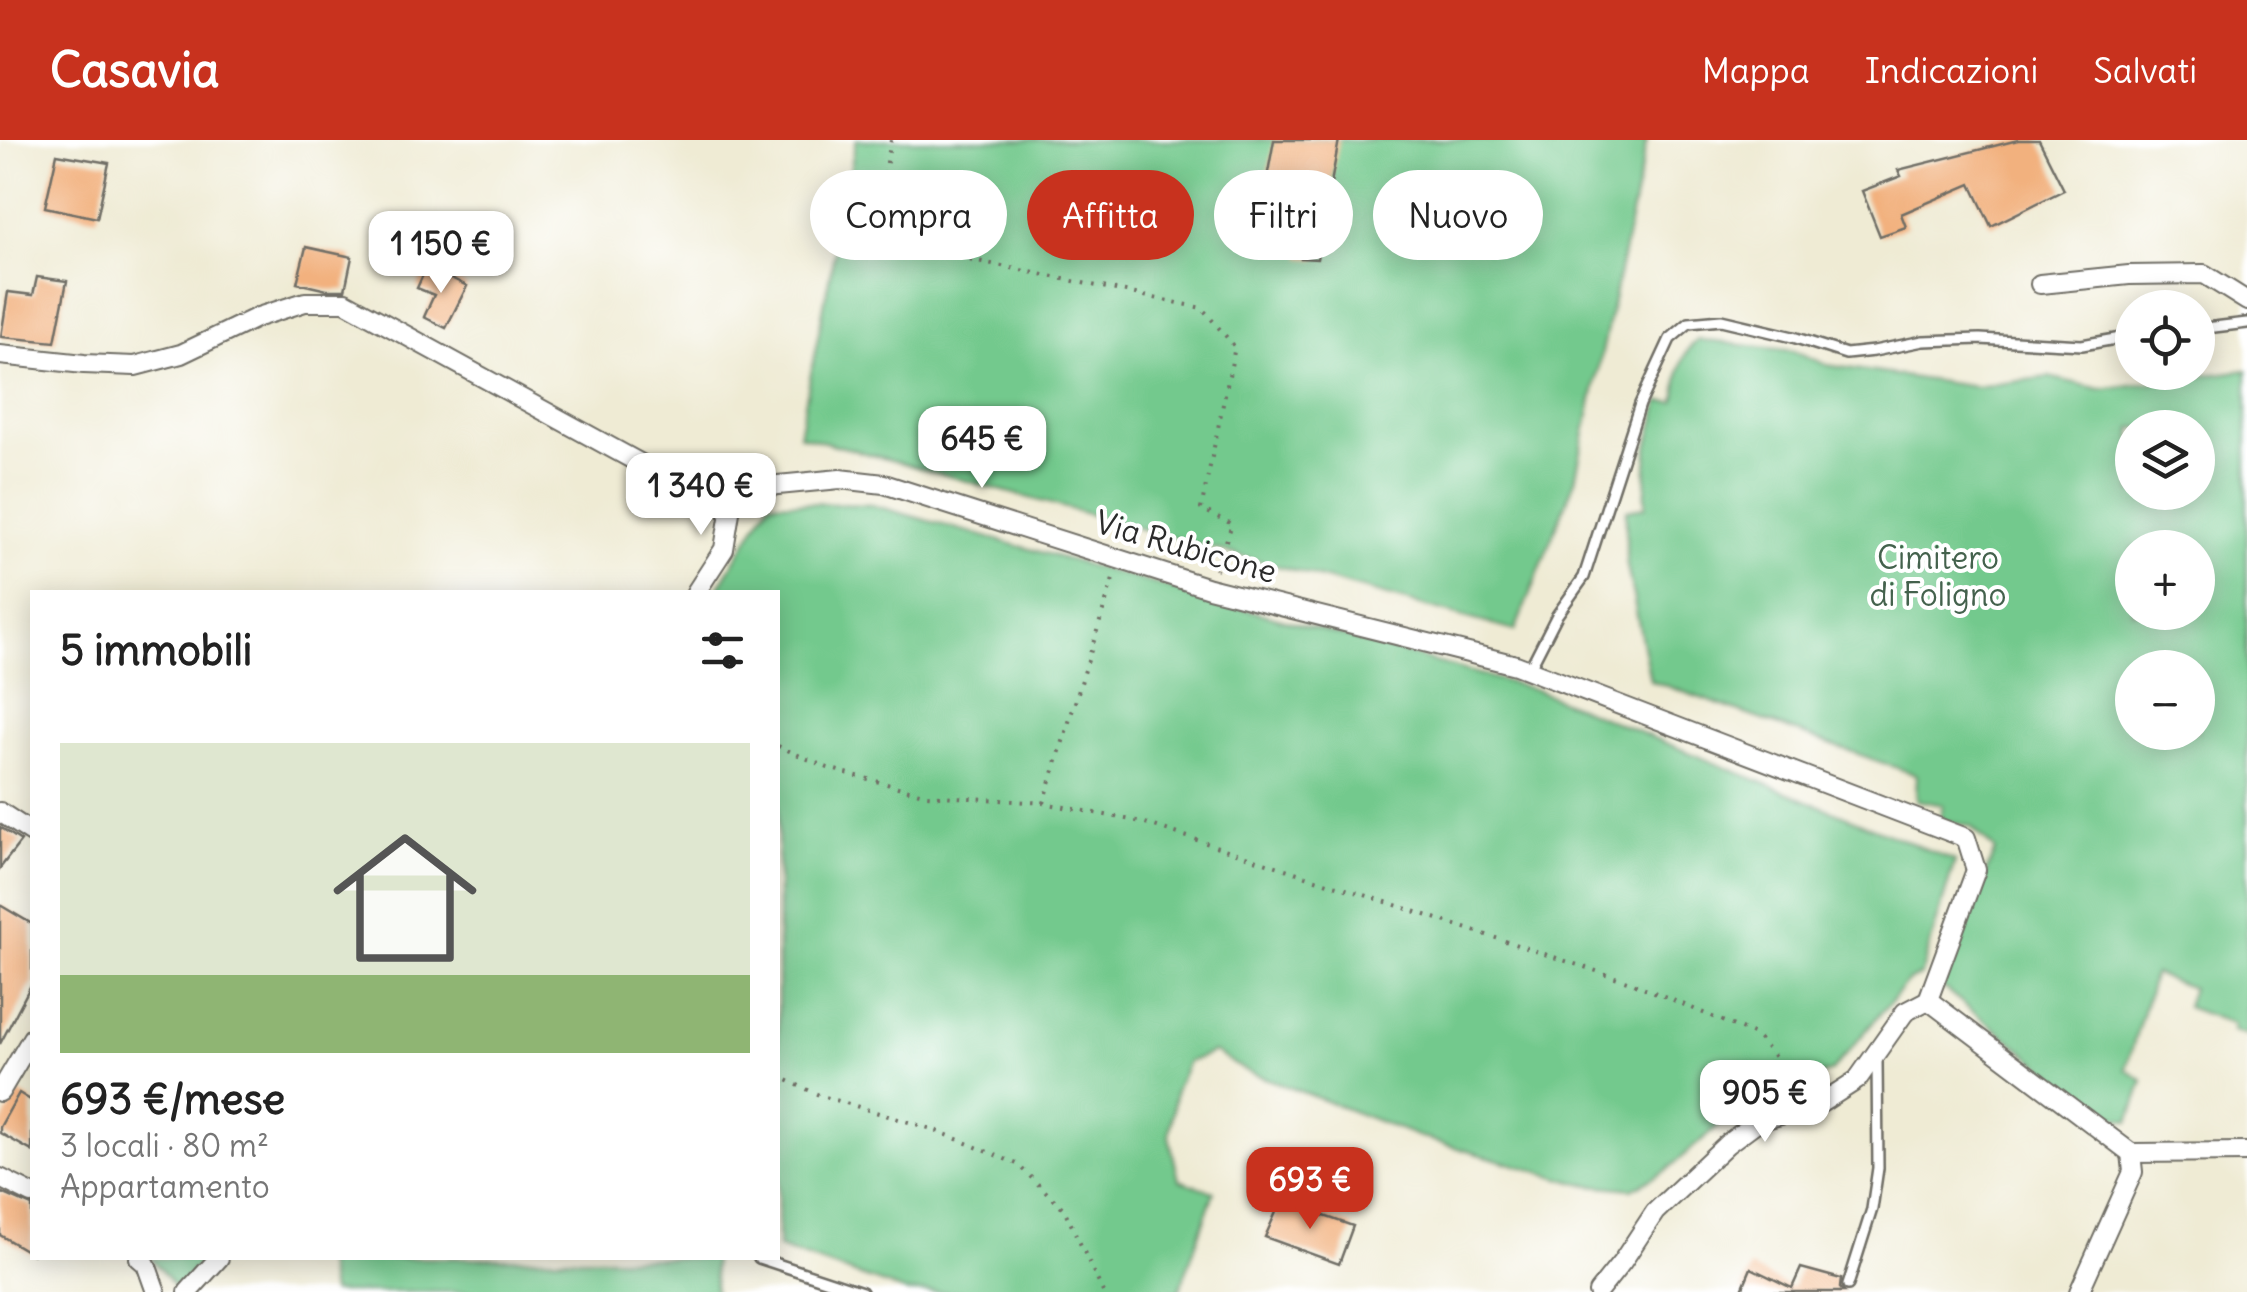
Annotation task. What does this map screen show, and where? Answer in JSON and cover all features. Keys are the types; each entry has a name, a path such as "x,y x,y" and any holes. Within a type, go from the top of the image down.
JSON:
{"street":[{"path":"2040,284 2129,275 2204,274 2247,301"},
{"name":"Via Rubicone","path":"0,354 135,366 181,354 258,317 305,302 345,302 665,477 733,494 840,479 884,484 1209,588 1516,665 1966,838 1976,870 1928,1000"},
{"path":"697,590 724,549 733,494"},
{"path":"0,812 30,833"},
{"path":"1598,1292 1655,1212 1727,1144 1758,1121 1818,1104 1857,1080 1905,1012 1928,1000 2131,1153 2247,1152"},
{"path":"0,1092 30,1041"},
{"path":"2079,1292 2132,1172 2131,1153"},
{"path":"0,1178 30,1193"},
{"path":"141,1260 156,1292"},
{"path":"188,1292 216,1260"}],"lane":[{"path":"1529,670 1557,616 1584,577 1640,404 1670,339 1688,324 1721,320 1846,354 1922,340 2082,345 2115,339"},
{"path":"2215,327 2247,322"},
{"path":"1848,1285 1872,1209 1878,1168 1876,1051"},
{"path":"765,1260 862,1292"}],"path":[{"path":"891,140 873,238 1202,308 1235,346 1201,509 1232,524 1209,588"},
{"path":"1044,804 1118,560"},
{"path":"780,747 828,768 928,794 1044,804 1142,822 1634,983 1755,1035 1818,1104"},
{"path":"780,1077 819,1095 935,1130 1017,1164 1064,1209 1103,1292"}],"green space":[{"path":"856,140 1647,140 1575,480 1515,631 799,435 833,260 1007,260 1007,170 850,170"},
{"name":"Cimitero di Foligno","path":"1698,340 1795,351 1827,365 1976,387 2049,377 2100,389 2215,390 2215,374 2247,370 2247,1036 2232,1031 2233,1024 2186,1007 2192,988 2154,974 2126,1069 2143,1081 2129,1122 2102,1113 1941,986 1995,850 1971,827 1940,819 1943,805 1916,800 1917,775 1650,680 1626,561 1626,510 1645,507 1648,447 1660,401 1675,402 1680,368"},
{"path":"770,502 872,505 1536,690 1955,861 1921,975 1908,981 1832,1071 1744,1104 1667,1170 1632,1189 1580,1184 1420,1137 1244,1070 1214,1052 1188,1062 1176,1088 1169,1136 1179,1180 1214,1192 1179,1292 907,1292 780,1249 780,590 717,590"},
{"path":"153,1260 201,1260 177,1290"},
{"path":"325,1260 713,1260 715,1292 331,1292"}],"building":[{"path":"1274,140 1339,140 1333,170 1268,170"},
{"path":"2018,140 2039,140 2064,190 1991,226 1971,184 1901,214 1906,227 1880,236 1862,191 1901,176 1898,170"},
{"path":"57,154 109,163 97,218 45,207"},
{"path":"306,247 352,257 345,290 297,283"},
{"path":"427,266 467,286 446,328 424,317 434,295 417,288"},
{"path":"37,277 67,281 55,342 1,337 8,292 33,295"},
{"path":"0,827 21,841 0,868"},
{"path":"0,905 30,923 30,987 0,1044"},
{"path":"19,1093 30,1100 30,1150 0,1133"},
{"path":"0,1192 30,1205 30,1253 0,1235"},
{"path":"1281,1201 1353,1226 1339,1264 1265,1237"},
{"path":"1751,1268 1792,1288 1801,1268 1841,1279 1844,1292 1741,1292"}]}
